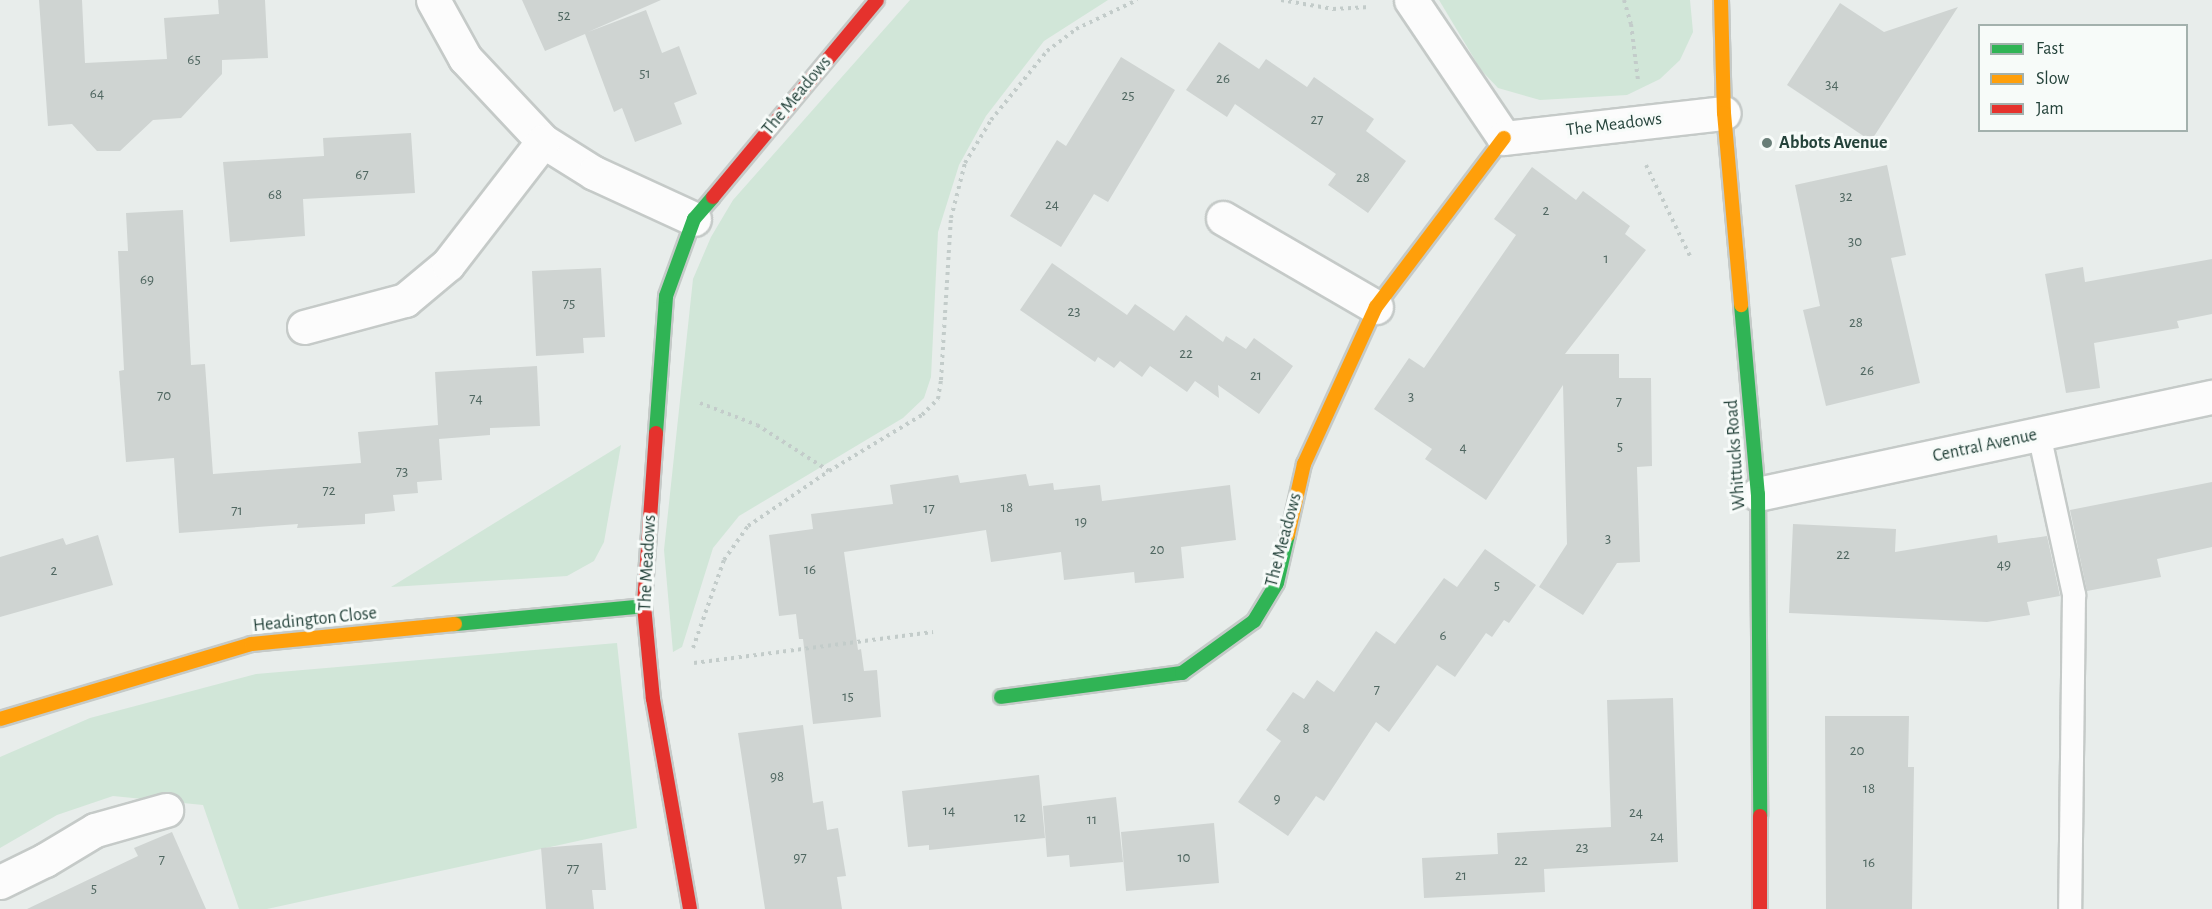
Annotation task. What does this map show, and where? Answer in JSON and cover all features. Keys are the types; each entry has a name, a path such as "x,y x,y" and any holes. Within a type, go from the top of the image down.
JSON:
{"street":[{"path":"433,0 465,58 543,141 594,173 694,219"},
{"name":"The Meadows","path":"690,909 653,699 644,606 666,296 694,219 877,0"},
{"name":"Whittucks Road","path":"1721,0 1724,113 1758,494 1760,909"},
{"path":"1412,2 1504,138"},
{"name":"The Meadows","path":"1000,697 1182,673 1254,621 1276,583 1304,464 1376,307 1504,138 1724,113"},
{"path":"304,327 405,300 448,264 543,141"},
{"path":"1223,218 1376,307"},
{"name":"Central Avenue","path":"1758,494 2212,397"},
{"name":"Headington Close","path":"0,719 251,644 644,606"},
{"path":"0,882 45,860 95,830 166,810"}],"lane":[{"path":"2039,434 2074,595 2070,909"}],"path":[{"path":"933,632 687,664 724,560 748,526 829,471 922,415 938,399 951,218 965,163 991,120 1047,51 1076,29 1137,0"},
{"path":"1281,0 1333,9 1412,2"},
{"path":"1624,0 1631,24 1646,163 1692,258"},
{"path":"659,397 692,400 757,425 829,471"}],"green space":[{"path":"910,0 1108,0 1044,41 986,116 959,165 938,232 931,377 924,398 903,418 739,516 713,548 682,647 673,652 664,550 693,279 711,237 733,200"},
{"path":"1439,0 1690,0 1693,32 1680,60 1660,79 1627,95 1540,100 1498,88 1481,70"},
{"path":"621,445 604,542 594,561 567,576 391,587"},
{"path":"617,643 637,828 267,909 239,909 203,805 113,796 57,815 0,848 0,757 90,718 256,674"}],"building":[{"path":"39,0 82,0 85,63 167,59 164,18 219,14 218,0 265,0 268,58 222,60 222,74 181,118 153,120 120,151 97,151 72,124 48,126"},
{"path":"522,0 661,0 588,32 646,10 662,53 679,46 697,94 674,103 682,124 635,142 622,108 614,112 585,34 545,51"},
{"path":"1840,3 1884,32 1958,7 1871,141 1787,85"},
{"path":"1219,42 1259,69 1266,59 1307,87 1314,77 1374,119 1366,131 1406,161 1368,213 1328,185 1336,174 1235,104 1227,117 1186,90"},
{"path":"1121,57 1175,90 1108,202 1094,194 1061,247 1010,216 1057,140 1066,146"},
{"path":"411,133 415,193 303,199 305,236 230,242 223,162 324,156 323,138"},
{"path":"1887,165 1906,255 1891,258 1920,383 1826,406 1803,310 1820,306 1795,185"},
{"path":"1532,167 1576,200 1583,191 1630,226 1625,234 1646,250 1565,354 1619,354 1619,378 1651,378 1652,466 1637,467 1640,562 1617,563 1583,615 1539,587 1567,544 1563,385 1486,500 1425,459 1432,449 1374,409 1409,358 1424,368 1516,235 1494,219"},
{"path":"183,210 191,365 205,364 213,474 361,463 358,432 438,425 435,372 537,366 540,426 490,428 490,435 439,439 442,480 417,482 418,493 393,495 395,511 365,514 365,524 297,528 298,524 179,533 174,458 126,462 119,371 124,370 118,251 128,251 126,213"},
{"path":"2212,259 2212,314 2177,321 2179,328 2094,343 2100,388 2066,393 2045,274 2083,267 2085,282"},
{"path":"1052,263 1127,315 1135,304 1174,331 1186,315 1223,342 1226,336 1246,349 1254,338 1293,366 1259,414 1218,385 1219,398 1195,381 1187,392 1150,366 1142,377 1120,361 1114,368 1098,357 1095,362 1020,310"},
{"path":"601,268 605,337 583,338 584,353 536,356 532,271"},
{"path":"1026,474 1029,486 1053,483 1054,490 1100,485 1102,501 1230,485 1236,540 1181,547 1184,578 1135,583 1134,572 1064,580 1061,552 991,562 986,530 844,552 858,650 861,649 864,671 877,670 881,717 813,724 803,639 799,639 796,614 779,616 769,535 813,529 811,514 893,504 890,485 958,475 960,483"},
{"path":"2212,482 2212,547 2157,559 2161,577 2087,591 2070,510"},
{"path":"1793,524 1896,529 1895,552 1997,535 1998,543 2047,536 2060,596 2027,602 2030,615 1987,622 1789,613"},
{"path":"98,535 113,585 0,617 0,557 63,538 66,545"},
{"path":"1485,549 1536,585 1509,623 1504,620 1492,637 1486,633 1455,677 1437,665 1389,732 1376,722 1324,801 1316,796 1288,836 1238,802 1281,741 1266,730 1293,692 1304,699 1317,680 1334,692 1376,631 1395,644 1444,578 1457,587"},
{"path":"1673,698 1678,862 1544,869 1545,892 1424,898 1422,858 1498,854 1497,833 1611,827 1607,700"},
{"path":"1825,716 1909,716 1908,767 1914,767 1912,909 1826,909"},
{"path":"803,725 813,803 823,801 827,830 838,828 846,876 837,877 842,909 765,909 738,733"},
{"path":"1039,775 1045,838 929,850 929,845 908,847 902,791"},
{"path":"1116,797 1123,862 1070,867 1069,855 1047,857 1043,806"},
{"path":"1214,823 1219,883 1126,891 1121,832"},
{"path":"172,832 206,909 27,909 138,856 134,848"},
{"path":"602,843 606,890 592,890 594,909 546,909 541,848"}],"traffic: fast":[{"path":"656,433 666,296 694,219 713,197"},
{"path":"1741,305 1758,494 1760,816"},
{"path":"1001,697 1182,673 1254,621 1277,583 1288,535"},
{"path":"455,624 644,606"}],"traffic: slow":[{"path":"1721,0 1724,113 1741,305"},
{"path":"1288,535 1304,464 1376,307 1504,138"},
{"path":"0,719 251,644 455,624"}],"traffic: jam":[{"path":"713,197 877,0"},
{"path":"656,433 644,606 653,699 690,909"},
{"path":"1760,816 1760,909"}],"place":[{"name":"Abbots Avenue","path":"1767,143"}]}
